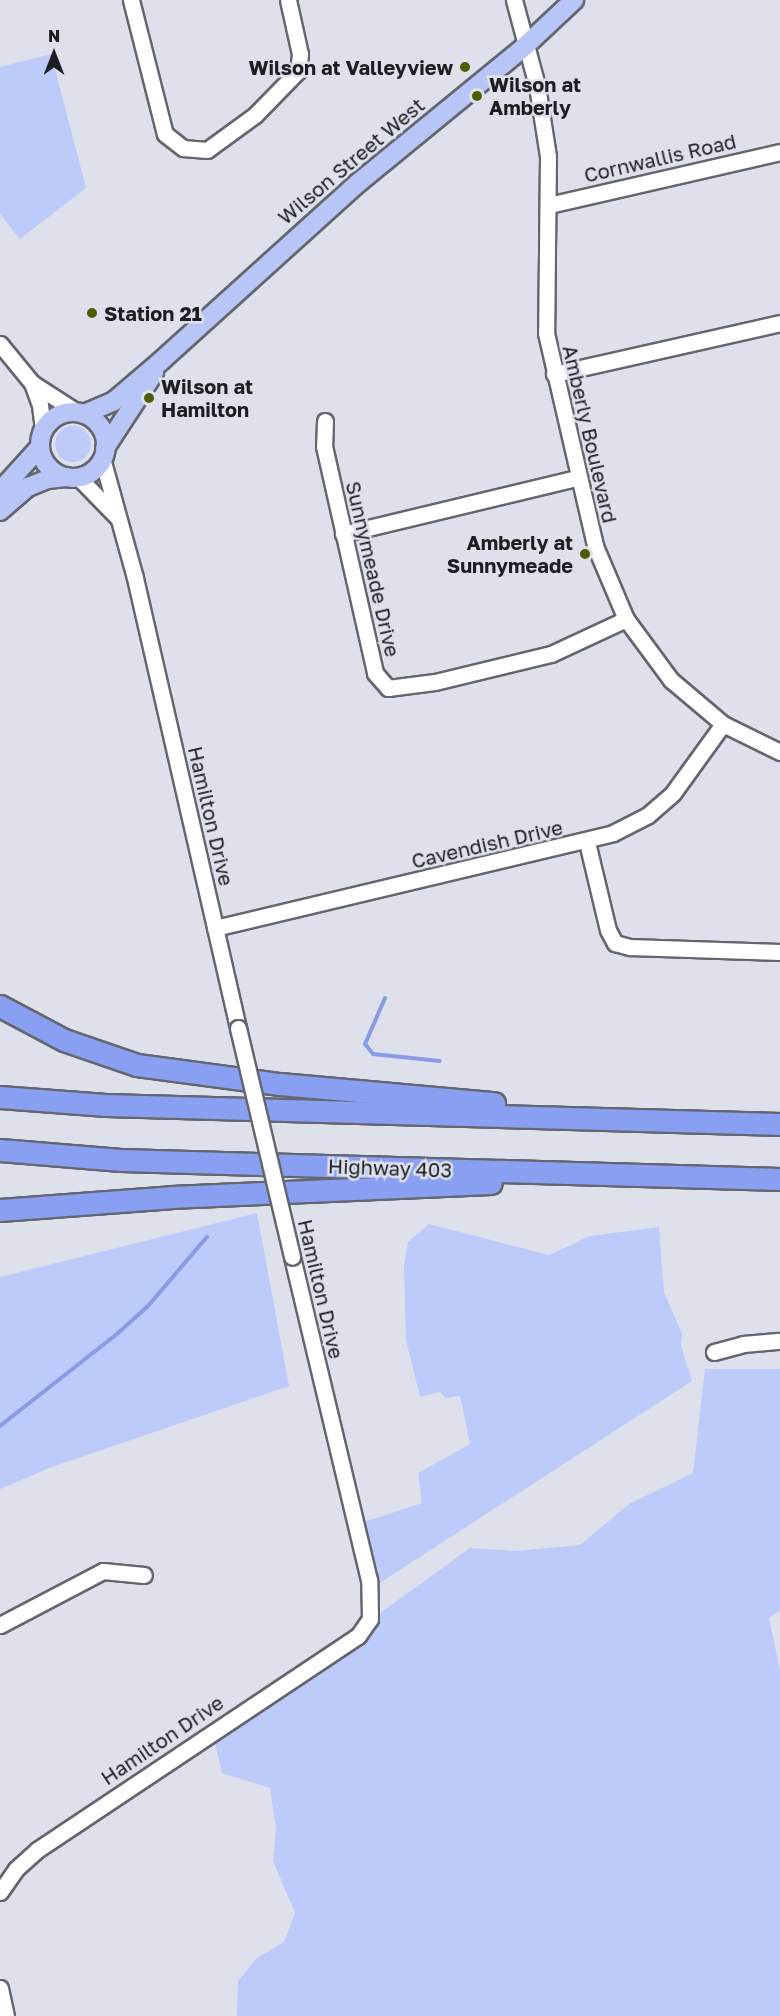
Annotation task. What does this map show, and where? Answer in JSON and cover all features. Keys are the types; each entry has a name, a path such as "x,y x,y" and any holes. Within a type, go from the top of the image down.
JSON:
{"highway":[{"path":"0,1006 64,1040 137,1065 280,1084 450,1098 623,1119"},
{"path":"0,1097 118,1105 780,1124"},
{"name":"Highway 403","path":"0,1150 121,1160 780,1179"},
{"path":"0,1210 171,1197 645,1175"}],"main road":[{"name":"Wilson Street West","path":"80,413 114,400 161,361 358,183 524,47 574,0"},
{"name":"Wilson Street West","path":"104,453 161,361"},
{"path":"0,490 57,416 80,413 101,427 104,453 88,474 48,478 27,488 0,511"},
{"path":"41,439 48,466 72,477"}],"street":[{"path":"131,0 165,134 183,148 207,150 255,115 298,72 300,54 288,0"},
{"name":"Amberly Boulevard","path":"514,0 524,47 537,86 548,156 549,205 544,315 554,374 595,546 626,619 671,680 723,724 780,752"},
{"name":"Cornwallis Road","path":"549,205 780,152"},
{"path":"554,374 780,323"},
{"path":"0,344 32,383 80,413"},
{"path":"32,383 40,405 41,439"},
{"name":"Sunnymeade Drive","path":"326,421 324,446 375,673 388,688 435,682 551,654 626,619"},
{"name":"Hamilton Drive","path":"0,1892 16,1869 37,1850 358,1636 370,1619 369,1580 118,518 118,504 104,453"},
{"path":"72,477 118,518"},
{"path":"343,534 577,478"},
{"name":"Cavendish Drive","path":"215,928 587,842 613,833 656,808 699,761 723,724"},
{"path":"587,842 608,930 615,943 630,947 780,952"},
{"path":"714,1352 743,1344 780,1341"},
{"path":"0,1624 103,1571 144,1575"},
{"path":"0,1988 6,2016"}],"shaded area":[{"path":"51,54 86,188 20,239 0,214 0,67"},
{"path":"73,426 86,431 91,444 86,457 73,462 60,457 55,444 60,431"},
{"path":"257,1213 289,1386 52,1467 0,1489 0,1277"},
{"path":"429,1224 549,1255 590,1236 659,1227 664,1292 682,1334 681,1345 692,1381 378,1584 364,1522 422,1503 418,1473 470,1444 460,1396 446,1398 440,1392 420,1397 406,1341 404,1265 408,1242"},
{"path":"705,1369 780,1369 780,1610 769,1618 780,1670 780,2016 237,2016 238,1981 257,1958 284,1942 295,1913 273,1861 276,1829 270,1788 222,1773 213,1734 470,1548 516,1551 580,1545 629,1504 693,1473"}],"waterway":[{"path":"385,998 365,1044 373,1054 440,1061"},
{"path":"0,1426 118,1333 148,1306 207,1237"}],"place":[{"name":"Wilson at Valleyview","path":"465,67"},
{"name":"Wilson at Amberly","path":"477,96"},
{"name":"Station 21","path":"92,313"},
{"name":"Wilson at Hamilton","path":"149,398"},
{"name":"Amberly at Sunnymeade","path":"585,554"}]}
